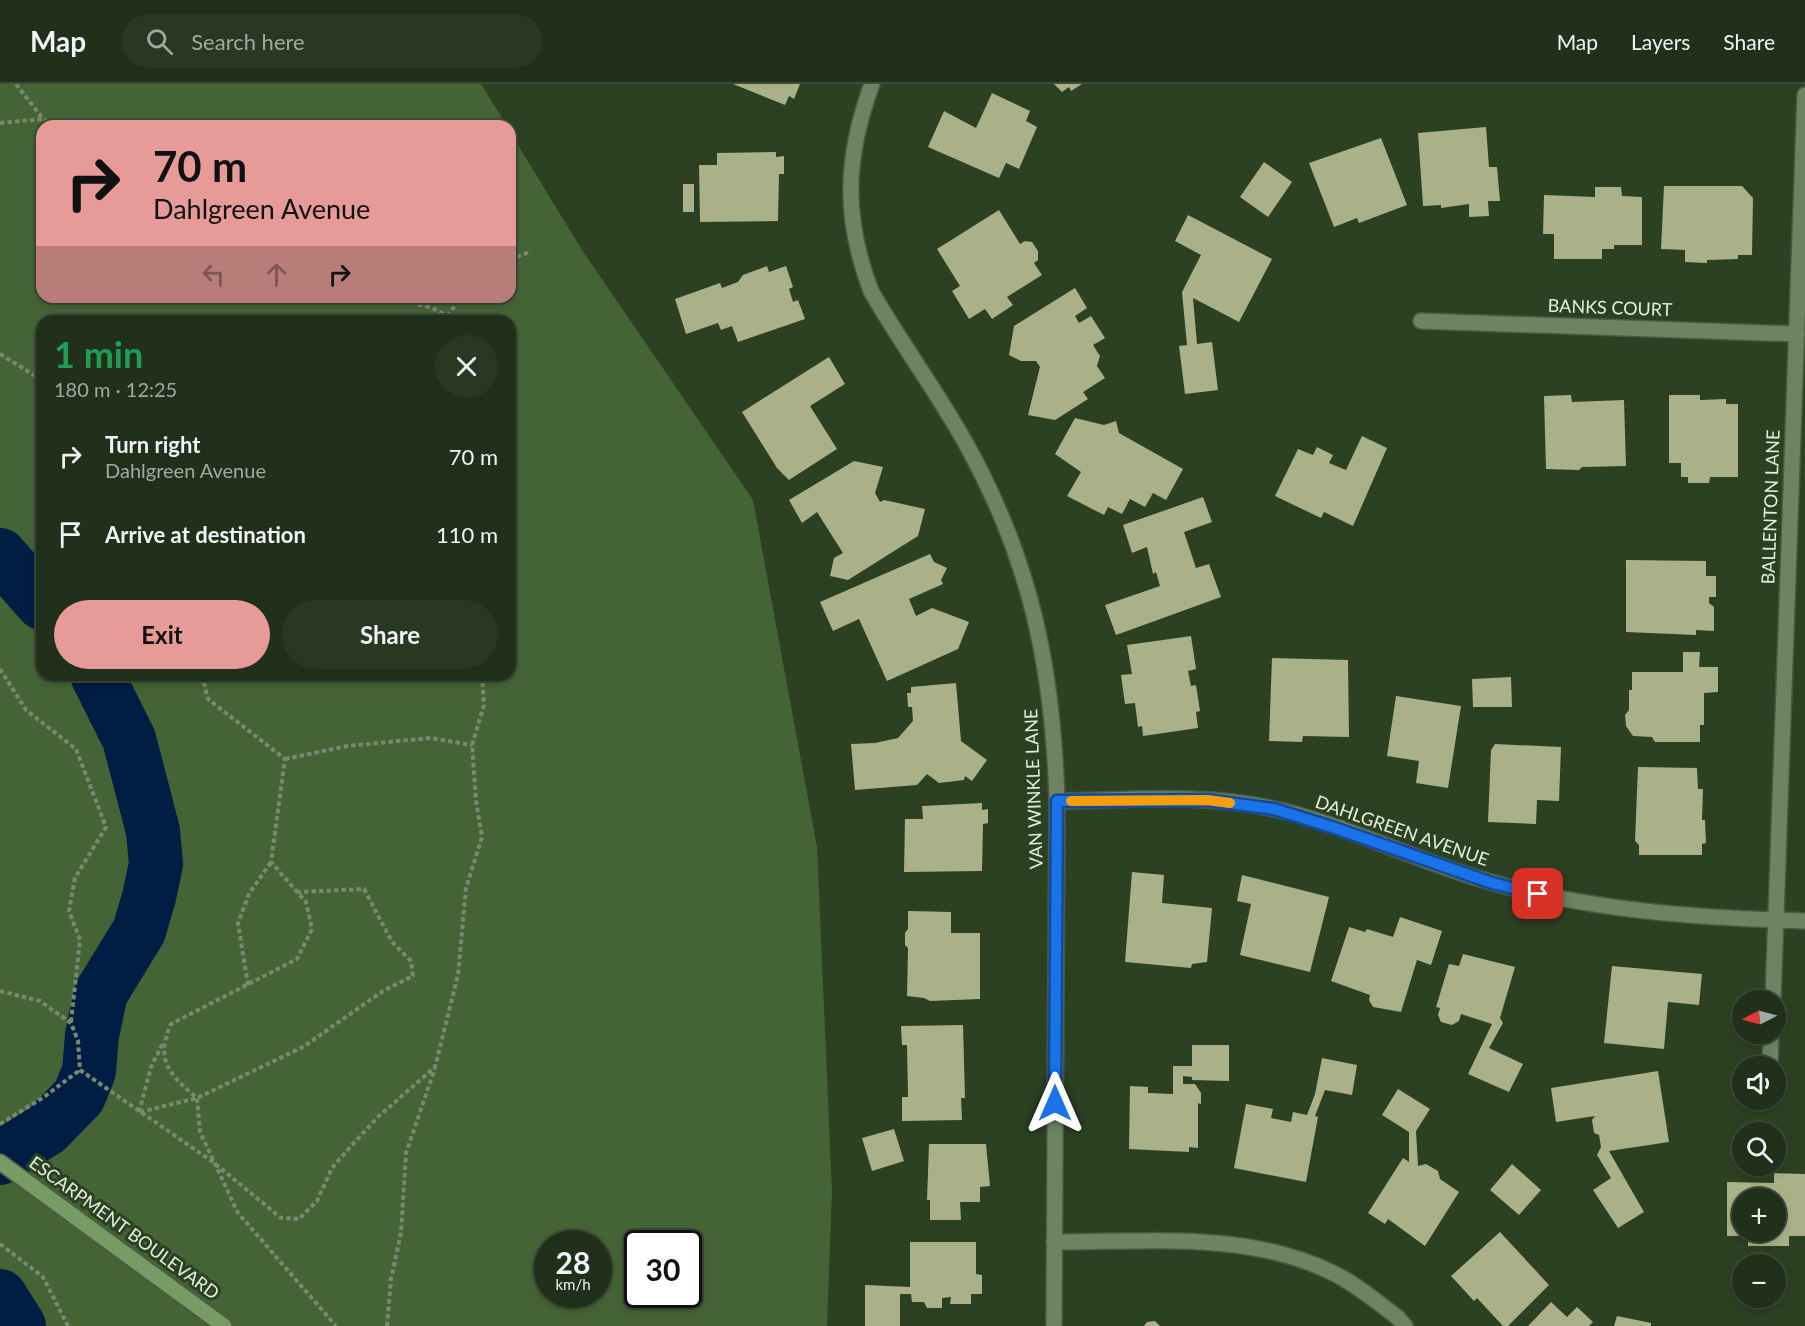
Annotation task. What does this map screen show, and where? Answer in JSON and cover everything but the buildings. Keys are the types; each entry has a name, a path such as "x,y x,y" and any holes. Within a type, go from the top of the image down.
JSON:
{"main road":[{"name":"ESCARPMENT BOULEVARD","path":"0,1162 114,1243 224,1326"}],"street":[{"name":"VAN WINKLE LANE","path":"872,84 859,119 849,178 856,247 871,291 964,441 998,506 1028,588 1047,676 1055,731 1057,801 1054,1326"},
{"name":"BALLENTON LANE","path":"1774,990 1805,95"},
{"name":"BANKS COURT","path":"1421,321 1797,333"},
{"name":"DAHLGREEN AVENUE","path":"1057,801 1207,800 1274,809 1492,883 1538,894 1649,913 1805,921"},
{"path":"1054,1242 1208,1243 1278,1252 1335,1274 1397,1317 1405,1326"}],"path":[{"path":"16,84 43,119"},
{"path":"0,123 43,119"},
{"path":"516,257 531,251"},
{"path":"414,303 427,306 445,315"},
{"path":"448,315 457,303"},
{"path":"0,354 36,376"},
{"path":"0,669 26,710 76,749 106,827 75,878 69,911 80,940 71,1023 78,1041 80,1070"},
{"path":"204,681 208,699 285,759 347,746 430,738 472,745"},
{"path":"387,1326 391,1279 401,1233 406,1152 435,1067 458,975 466,888 482,837 476,801 472,745 484,705 482,681"},
{"path":"248,985 238,923 249,894 271,862 285,759"},
{"path":"139,1112 151,1067 171,1024 297,959 312,928 306,902 271,862"},
{"path":"139,1112 197,1098 303,1047 383,991 413,976 411,962 392,942 364,889 297,892"},
{"path":"0,991 40,1001 71,1023"},
{"path":"163,1043 165,1065 179,1083 197,1098 200,1132 238,1213 336,1326"},
{"path":"80,1070 213,1162 281,1218 299,1219 317,1201 332,1168 351,1146 379,1116 435,1067"},
{"path":"0,1124 44,1098 80,1070"},
{"path":"0,1244 43,1277 68,1326"}],"green space":[{"path":"0,84 481,84 503,120 36,120 36,303 516,303 516,142 582,250 753,500 817,847 832,1191 827,1326 0,1326"}],"waterway":[{"path":"0,555 36,596"},
{"path":"0,1158 47,1129 79,1096 89,1071 92,1035 101,993 139,931 156,864 153,831 129,739 100,681"},
{"path":"0,1296 19,1326"}],"slow traffic":[{"path":"1071,801 1207,800 1230,803"}],"route":[{"path":"1055,1103 1057,801 1207,800 1274,809 1302,816 1492,883 1538,894"}]}
